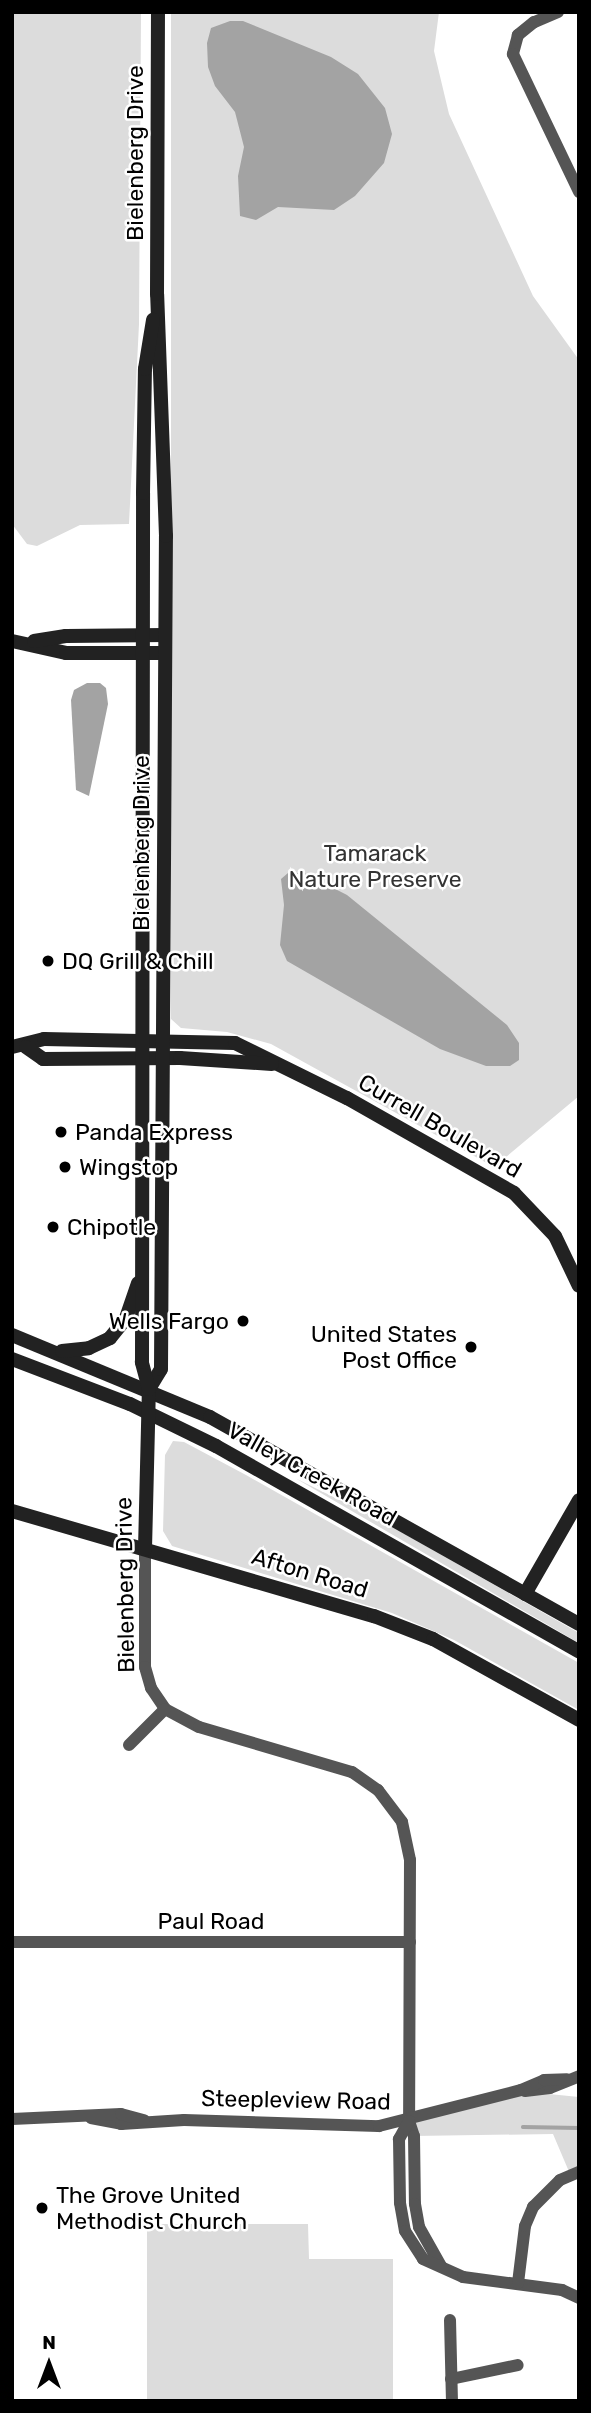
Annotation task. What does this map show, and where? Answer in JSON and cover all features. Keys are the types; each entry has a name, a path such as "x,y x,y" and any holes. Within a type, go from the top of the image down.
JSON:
{"street":[{"name":"Bielenberg Drive","path":"149,1389 162,1368 165,635 163,380 157,294 158,12"},
{"path":"558,12 534,22 518,35 513,54 579,192"},
{"name":"Bielenberg Drive","path":"157,294 145,369 141,1272 142,1362 149,1389 145,1667 150,1688 165,1709"},
{"path":"19,642 66,636 165,635"},
{"path":"19,642 66,653 165,653"},
{"name":"Currell Boulevard","path":"19,1047 44,1039 163,1039 235,1043 514,1193 555,1236 579,1286"},
{"name":"Currell Boulevard","path":"19,1047 43,1059 163,1058 280,1065"},
{"path":"57,1351 89,1348 121,1328 141,1272"},
{"name":"Valley Creek Road","path":"12,1335 149,1389 243,1434 579,1624"},
{"name":"Valley Creek Road","path":"12,1359 149,1412 237,1457 579,1651"},
{"path":"526,1594 579,1500"},
{"name":"Afton Road","path":"12,1511 338,1604 405,1628 579,1720"},
{"path":"130,1745 165,1709 199,1727 345,1770 378,1790 400,1818 408,1843 409,2121 399,2139 401,2218 423,2259 463,2277 518,2283 579,2298"},
{"name":"Paul Road","path":"12,1942 410,1942"},
{"name":"Steepleview Road","path":"12,2119 121,2115 150,2121 302,2126 409,2121 521,2091 544,2080 573,2078"},
{"path":"518,2283 525,2226 533,2207 559,2180 579,2172"},
{"path":"450,2320 452,2401"},
{"path":"451,2379 518,2365"}],"green space":[{"path":"12,12 141,12 139,324 129,524 80,525 37,546 27,544 12,524"},
{"name":"Tamarack Nature Preserve","path":"171,12 439,12 434,51 449,114 533,296 579,360 579,1096 494,1167 271,1044 227,1032 181,1028 171,1019"},
{"path":"173,1441 184,1442 246,1475 579,1663 579,1710 454,1640 392,1613 172,1546 163,1531 165,1455"},
{"path":"295,1478 380,1520 579,1633 579,1643"},
{"path":"519,2091 579,2097 579,2172 570,2174 553,2134 414,2136 409,2121"},
{"path":"147,2224 308,2224 309,2259 393,2259 393,2401 147,2401"}],"shaded area":[{"path":"230,21 243,21 331,57 358,74 385,108 392,134 384,163 355,196 334,210 278,207 256,220 240,216 238,176 244,147 235,112 215,86 208,67 207,43 211,28"},
{"path":"87,683 100,683 106,688 108,704 89,796 76,790 71,700 74,690"},
{"path":"288,873 304,873 347,895 507,1025 519,1043 519,1060 510,1066 486,1066 440,1049 287,961 280,945 284,905 281,879"}],"waterway":[{"path":"523,2127 579,2128"}],"place":[{"name":"DQ Grill & Chill","path":"48,961"},
{"name":"Panda Express","path":"61,1132"},
{"name":"Wingstop","path":"65,1167"},
{"name":"Chipotle","path":"53,1227"},
{"name":"Wells Fargo","path":"243,1321"},
{"name":"United States Post Office","path":"471,1347"},
{"name":"The Grove United Methodist Church","path":"42,2208"}]}
